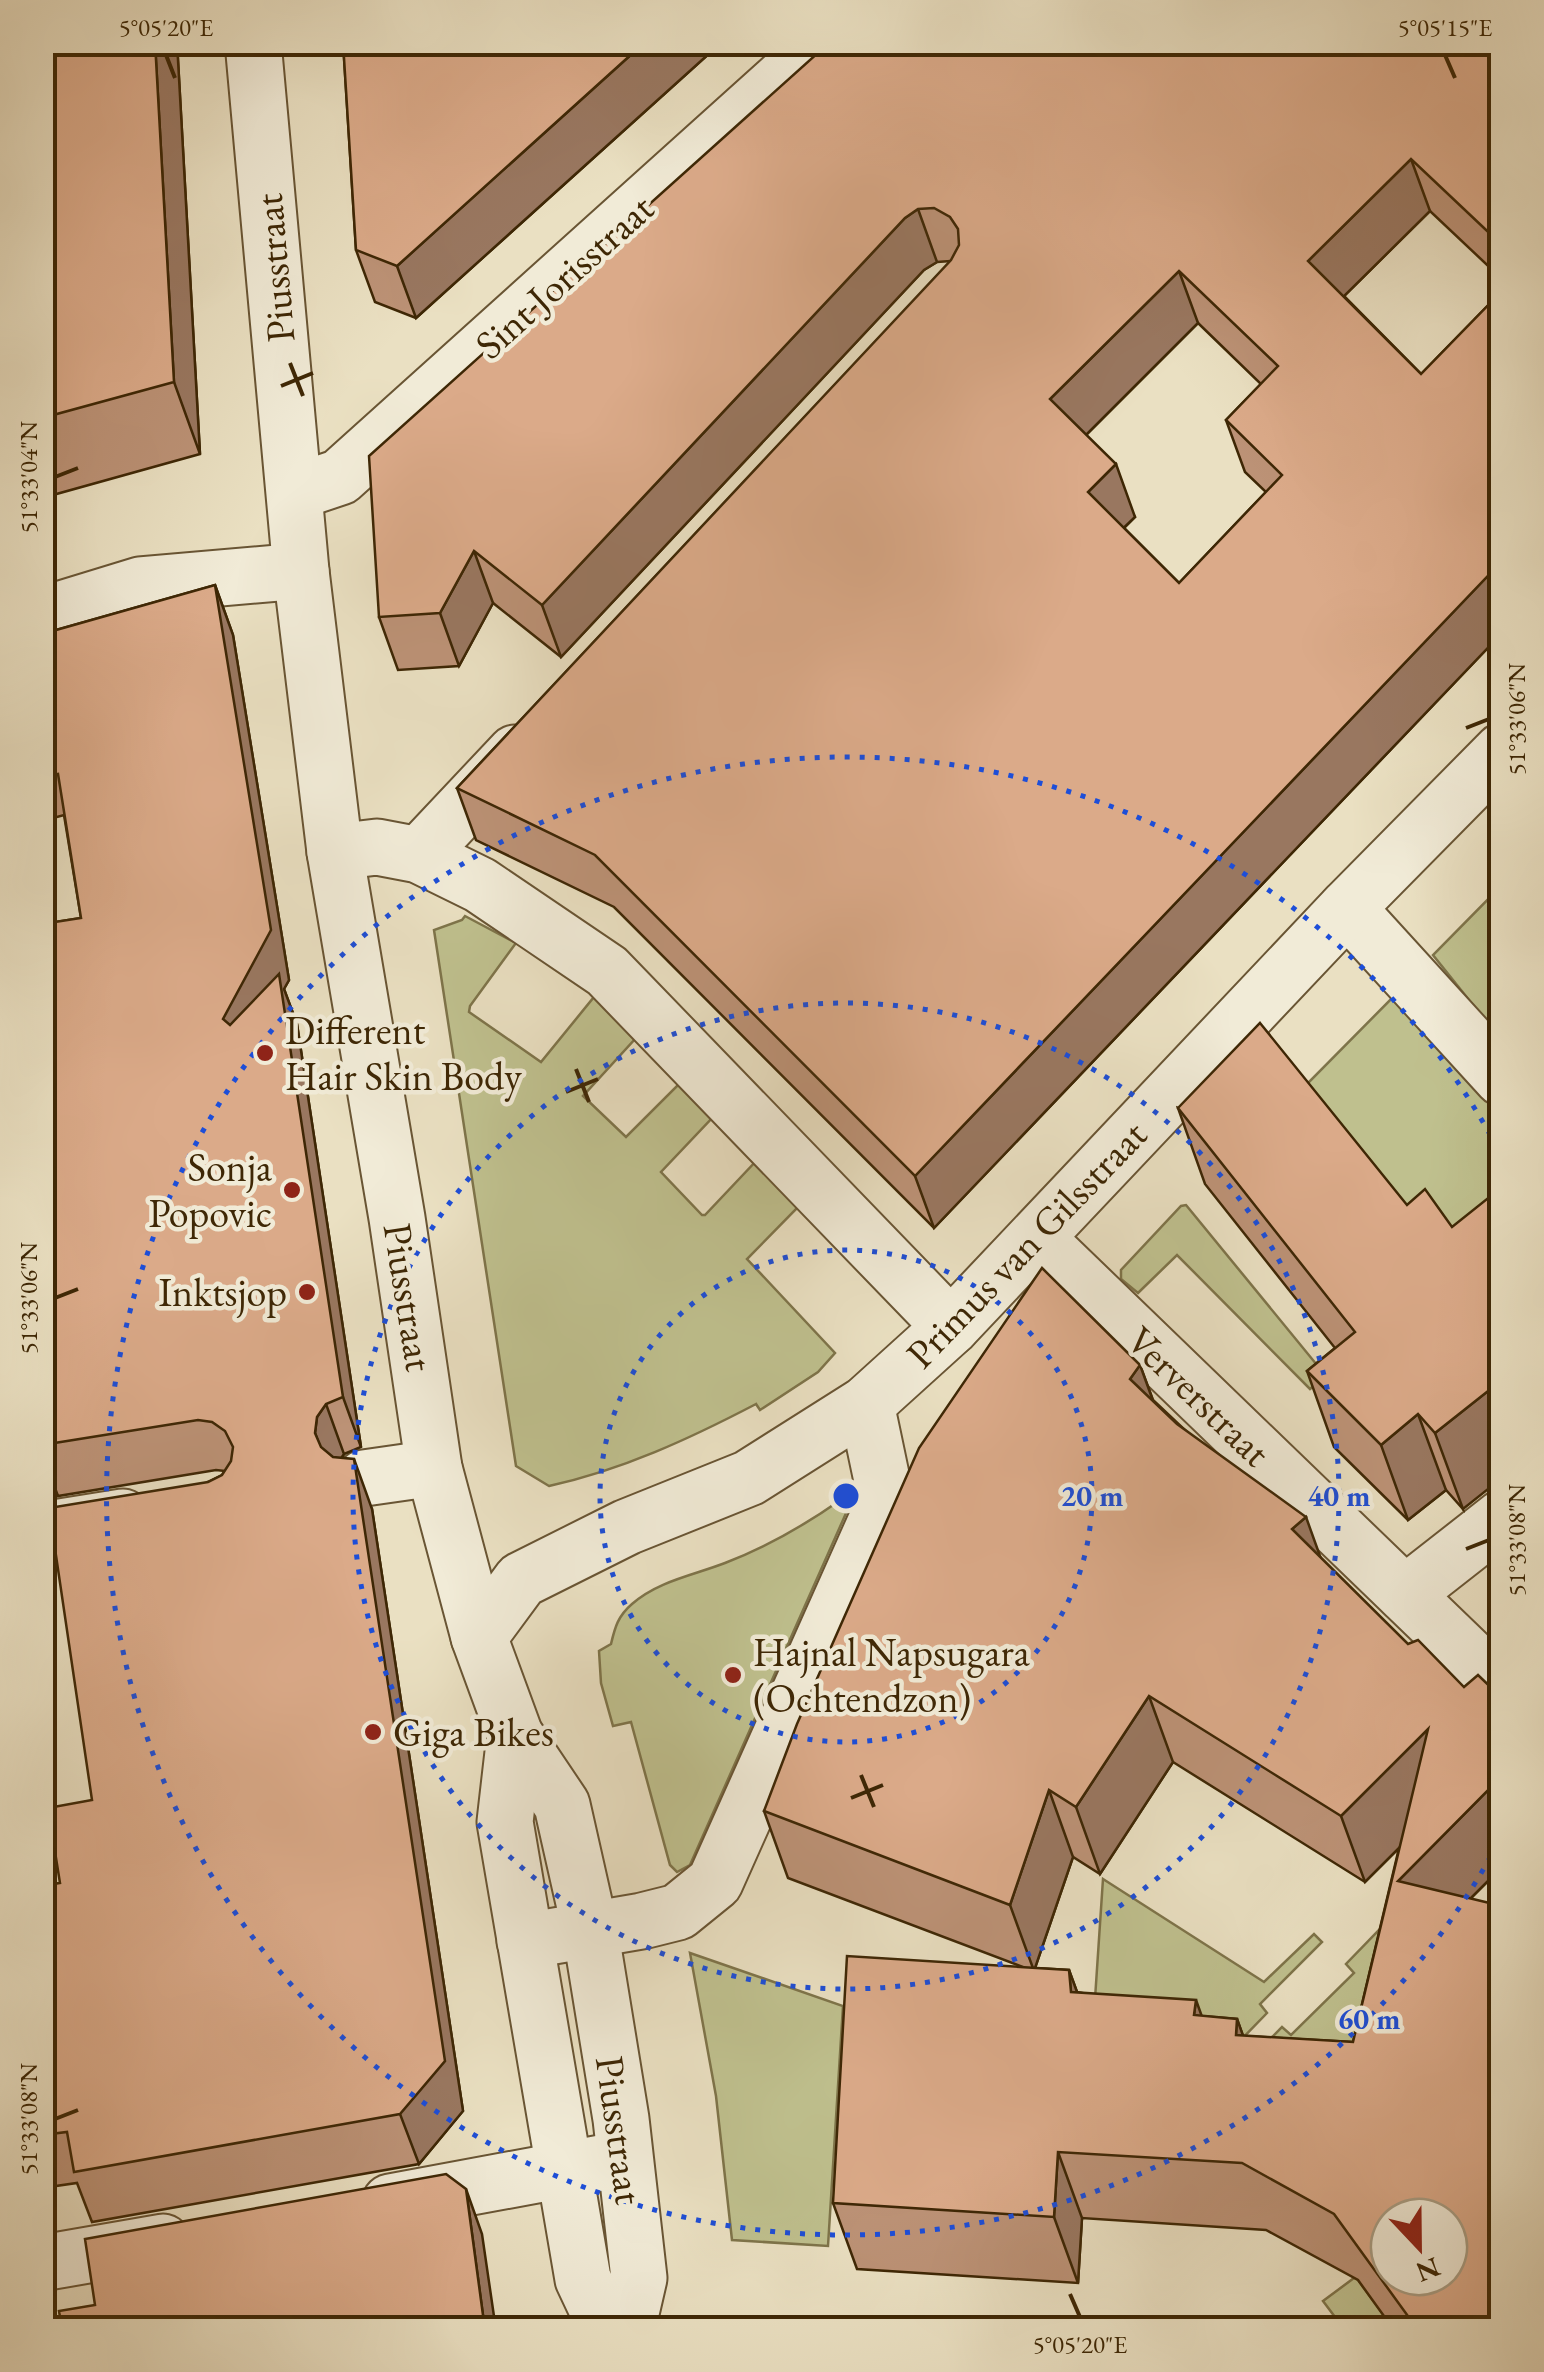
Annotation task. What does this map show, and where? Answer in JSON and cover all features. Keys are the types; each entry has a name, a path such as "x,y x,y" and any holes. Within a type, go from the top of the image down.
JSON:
{"street":[{"name":"Piusstraat","path":"253,42 301,572 336,852 434,1468 479,1637 516,1735 562,1805 590,1929 626,2158 639,2278 627,2330"},
{"name":"Sint Jorisstraat","path":"296,492 340,477 823,42"},
{"path":"42,615 140,585 301,572"},
{"path":"419,855 554,711"},
{"name":"Primus van Gilsstraat","path":"479,1637 521,1580 627,1527 749,1478 866,1404 951,1327 1347,908 1502,751"},
{"path":"336,852 377,847 419,855 480,885 608,971 951,1327"},
{"path":"1347,908 1502,1078"},
{"name":"Ververstraat","path":"1036,1239 1502,1688"},
{"path":"525,1941 642,1922 678,1912 715,1882 886,1499 866,1404"},
{"path":"364,1478 434,1468"},
{"path":"42,1530 167,1510"},
{"path":"1405,1594 1502,1518"},
{"name":"Piusstraat","path":"516,1735 505,1822 584,2279 607,2330"},
{"path":"334,2212 626,2158"},
{"path":"42,2263 217,2232"}],"green space":[{"path":"1501,886 1501,1040 1433,955"},
{"path":"465,916 516,943 469,1012 541,1062 594,997 635,1039 583,1096 626,1137 679,1084 713,1117 661,1172 702,1215 758,1159 802,1203 747,1259 835,1353 818,1372 760,1410 756,1404 680,1441 603,1471 549,1486 516,1466 434,930"},
{"path":"1406,984 1501,1103 1501,1289 1433,1343 1307,1084"},
{"path":"1186,1205 1326,1376 1310,1389 1177,1255 1138,1293 1121,1279 1121,1270"},
{"path":"842,1499 851,1502 690,1865 677,1872 670,1865 631,1722 613,1726 601,1683 599,1651 611,1644 620,1617 642,1596 756,1550"},
{"path":"1103,1879 1264,1982 1314,1934 1322,1942 1260,2004 1267,2013 1233,2048 1094,2014"},
{"path":"1501,1897 1501,1926 1377,2109 1242,2068 1282,2027 1291,2035 1354,1973 1346,1964 1380,1929 1452,1946"},
{"path":"690,1953 843,2006 828,2246 732,2240 716,2096"},
{"path":"1354,2278 1394,2329 1344,2329 1323,2301"}],"building":[{"path":"42,42 155,42 174,382 42,418"},
{"path":"343,42 645,42 397,266 356,250"},
{"path":"830,42 1502,42 1502,245 1411,159 1308,261 1421,374 1502,291 1502,561 915,1176 595,855 457,788 951,260 959,245 958,229 950,217 934,208 918,209 905,218 542,605 474,551 440,613 379,617 369,456","holes":["1179,271 1278,366 1226,420 1282,475 1179,583 1088,492 1116,464 1050,399"]},
{"path":"215,585 271,930 223,1019 230,1025 279,974 343,1397 326,1404 317,1417 315,1433 321,1447 333,1457 354,1459 445,2061 400,2114 74,2172 67,2132 42,2135 42,1886 60,1883 48,1808 92,1800 49,1508 208,1482 222,1475 231,1461 233,1447 225,1431 212,1422 198,1420 42,1445 42,924 81,918 58,774 51,775 49,764 42,766 42,634"},
{"path":"1260,1023 1407,1205 1425,1189 1452,1227 1502,1187 1502,1380 1435,1433 1418,1414 1381,1445 1307,1371 1355,1332 1178,1108"},
{"path":"1042,1268 1140,1365 1130,1379 1177,1424 1306,1517 1292,1529 1408,1644 1418,1640 1464,1687 1478,1675 1502,1698 1502,1776 1398,1881 1502,1906 1502,2330 1418,2330 1394,2297 1469,2297 1469,2197 1369,2197 1369,2262 1334,2214 1242,2163 1058,2152 1054,2217 833,2203 847,1956 1069,1970 1071,1992 1196,2000 1194,2015 1237,2019 1236,2035 1353,2042 1428,1729 1341,1816 1149,1696 1076,1807 1049,1790 1010,1905 764,1811 797,1724 919,1448"},
{"path":"446,2174 466,2189 485,2330 42,2330 42,2326 61,2323 59,2311 95,2305 85,2239"}],"place":[{"name":"Different Hair Skin Body","path":"265,1053"},
{"name":"Sonja Popovic","path":"292,1190"},
{"name":"Inktsjop","path":"307,1292"},
{"name":"Hajnal Napsugara (Ochtendzon)","path":"733,1675"},
{"name":"Giga Bikes","path":"373,1732"}]}
